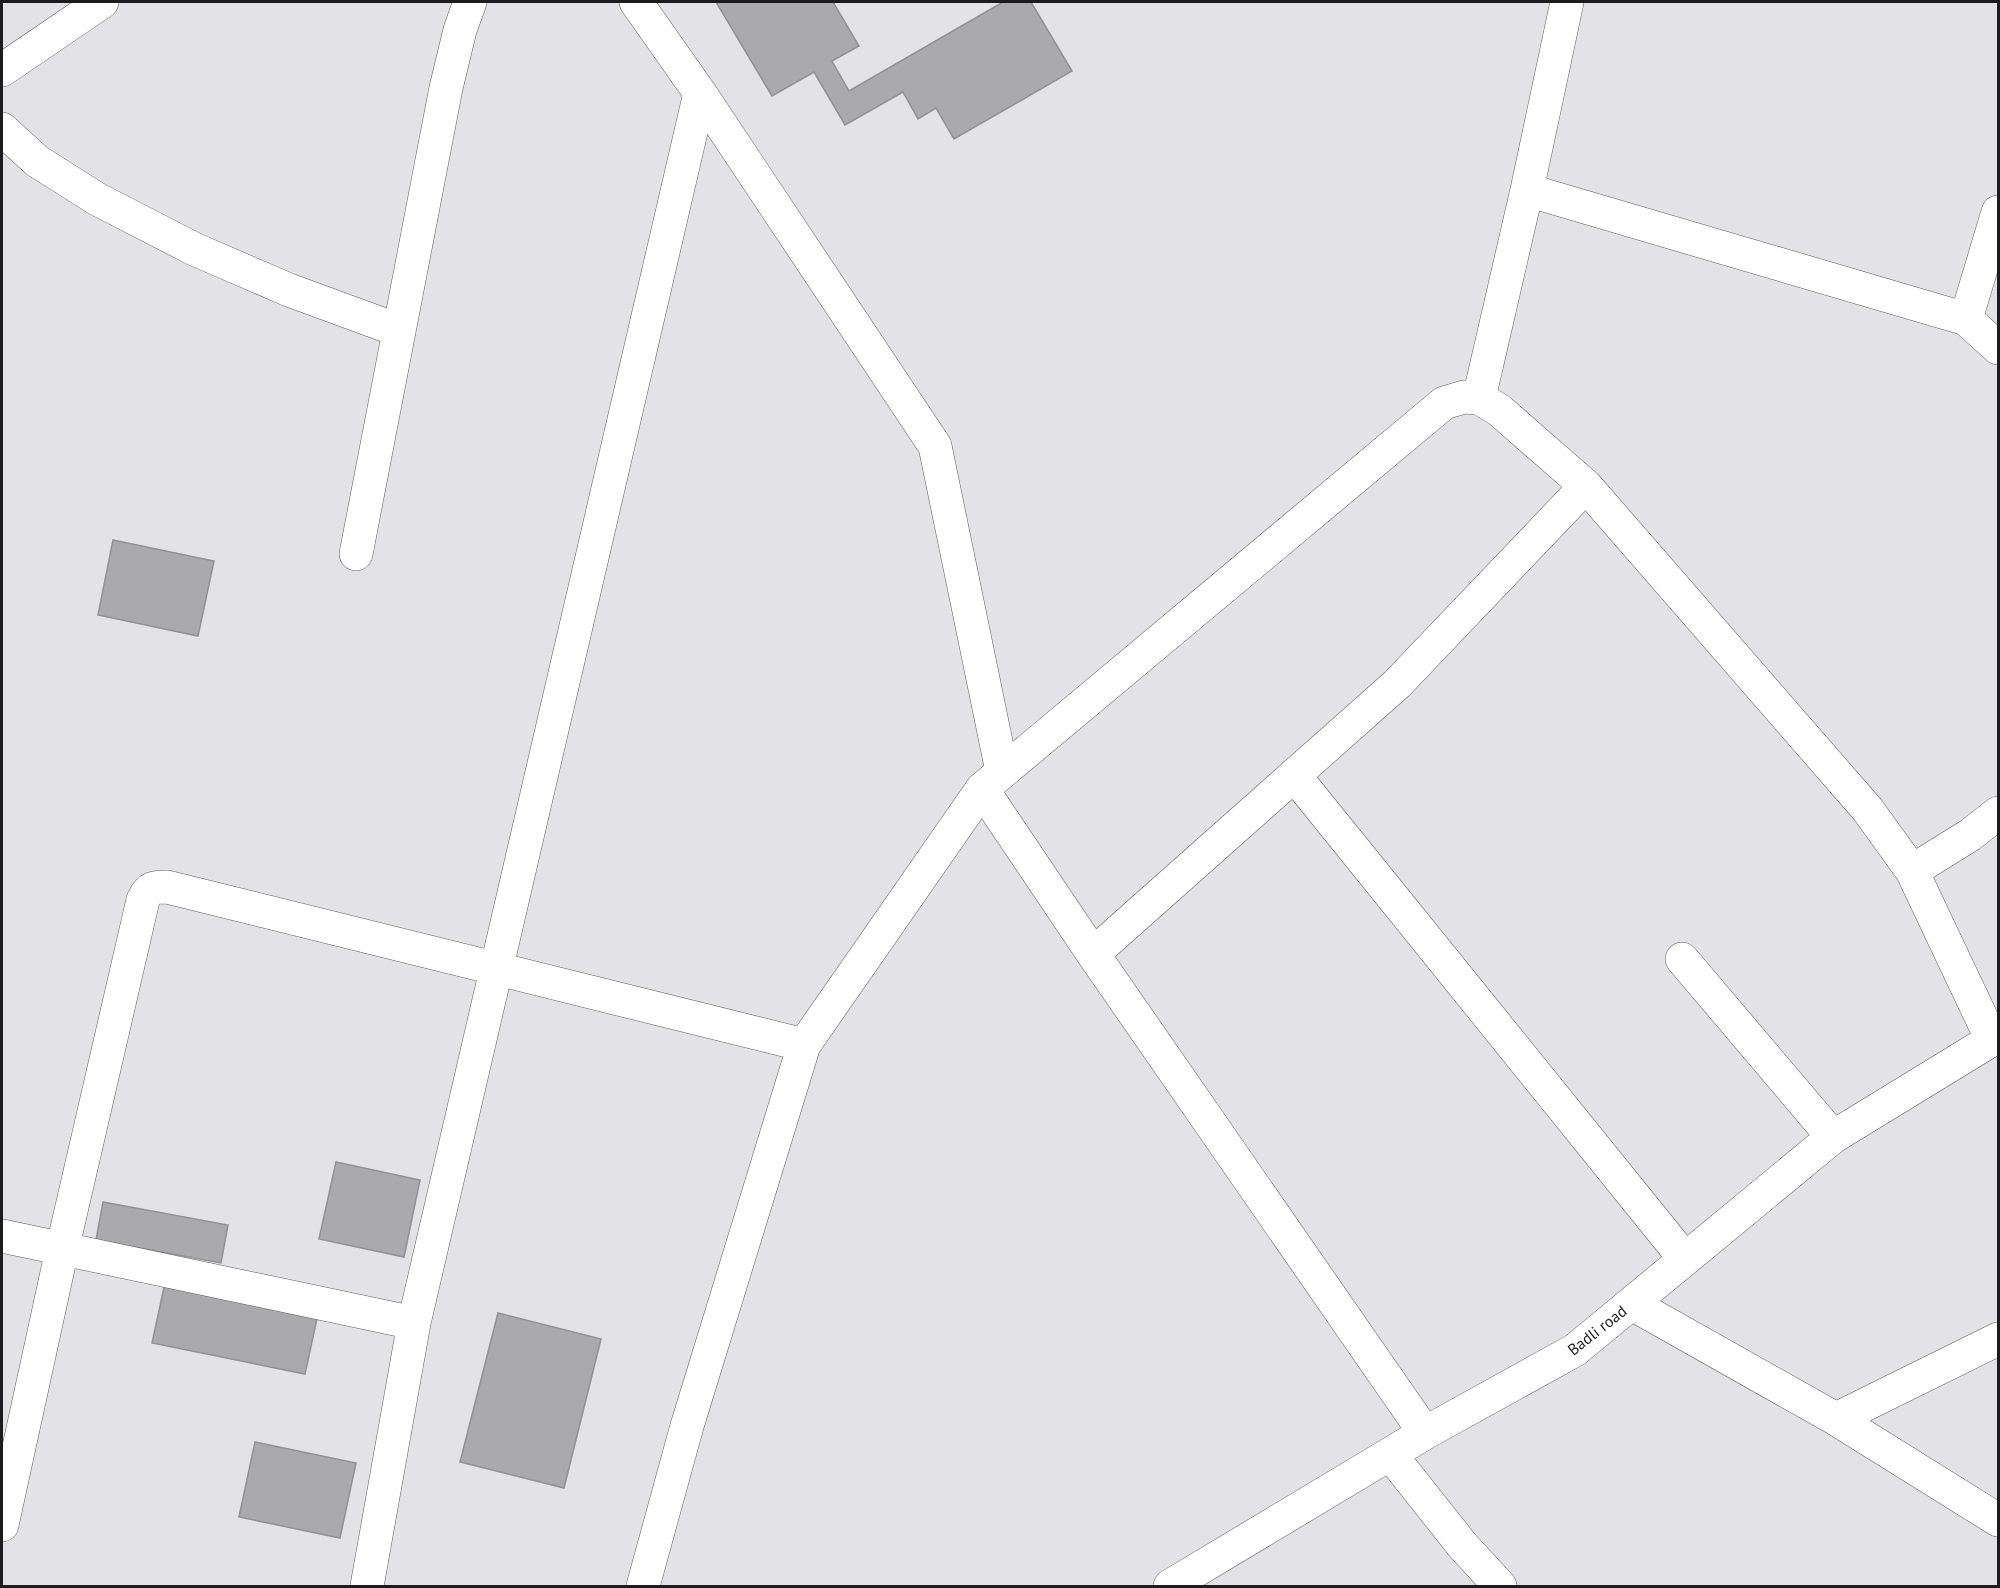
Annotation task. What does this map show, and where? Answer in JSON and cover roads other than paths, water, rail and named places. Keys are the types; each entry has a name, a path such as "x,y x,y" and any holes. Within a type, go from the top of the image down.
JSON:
{"street":[{"path":"2,70 102,2"},
{"path":"356,554 446,88 460,30 470,2"},
{"path":"636,2 700,93 935,446 992,780 1093,954 1425,1433"},
{"path":"1479,398 1567,2"},
{"path":"367,1587 414,1323 700,93"},
{"path":"2,129 37,160 97,199 194,249 289,290 398,330"},
{"path":"1527,190 1966,319 1998,348"},
{"path":"1966,319 1998,212"},
{"path":"643,1587 687,1426 804,1045 992,780 1444,403 1464,397 1479,398 1499,410 1586,486 1868,810 1912,871 1995,1038"},
{"path":"1093,954 1397,684 1586,486"},
{"path":"1294,776 1685,1259"},
{"path":"1912,871 1970,835 1998,813"},
{"path":"3,1511 143,900 147,892 155,887 167,887 804,1045"},
{"path":"1682,959 1833,1137"},
{"name":"Badli road","path":"1170,1587 1425,1433 1575,1350 1833,1137 1995,1038"},
{"path":"2,1236 414,1323"},
{"path":"1632,1304 1836,1419 1998,1520"},
{"path":"1836,1419 1998,1339"},
{"path":"1390,1454 1500,1587"}]}
